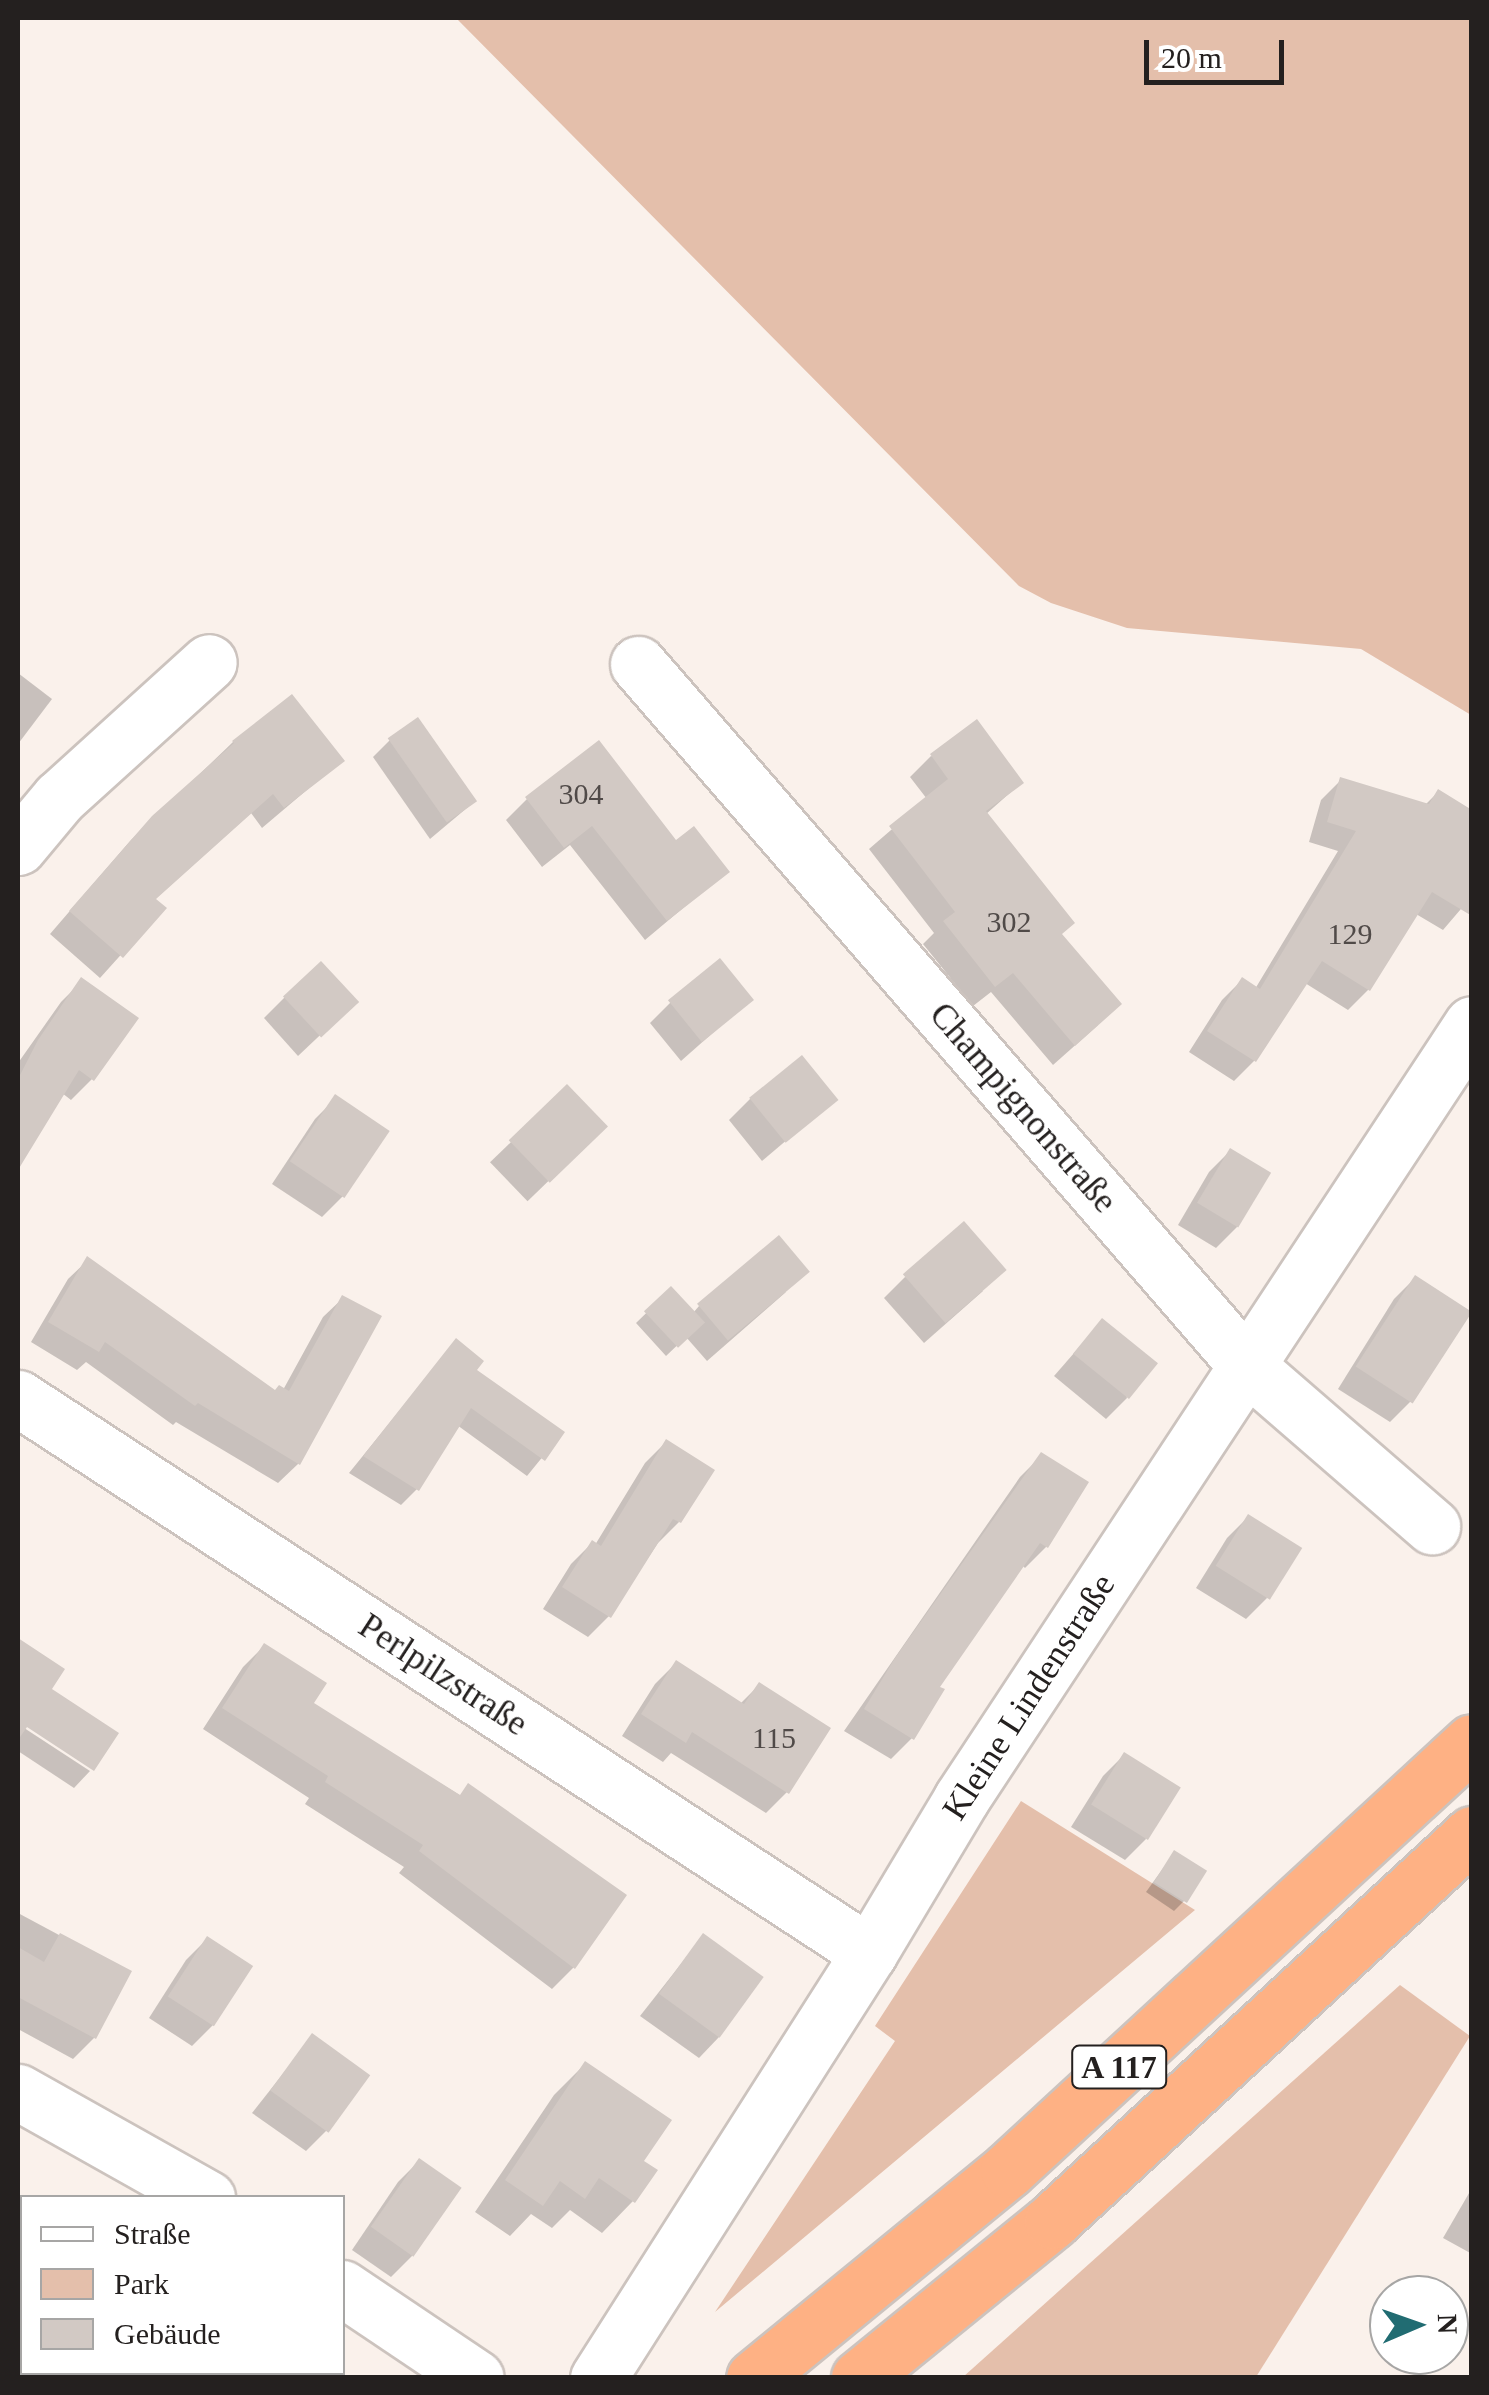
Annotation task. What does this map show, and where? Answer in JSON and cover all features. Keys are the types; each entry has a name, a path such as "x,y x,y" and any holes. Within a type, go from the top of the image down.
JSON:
{"highway":[{"name":"A 117","path":"754,2378 1008,2170 1472,1742"},
{"name":"A 117","path":"859,2378 1052,2221 1472,1834"}],"street":[{"path":"18,848 59,798 208,662"},
{"name":"Champignonstraße","path":"638,664 1247,1366 1432,1526"},
{"name":"Kleine Lindenstraße","path":"598,2378 869,1953 961,1798 1472,1024"},
{"name":"Perlpilzstraße","path":"18,1398 869,1953"},
{"path":"18,2092 202,2195"},
{"path":"345,2290 476,2378"}],"green space":[{"path":"456,18 1471,18 1471,715 1361,649 1127,628 1051,603 1019,586"},
{"path":"1021,1801 1195,1910 715,2312 895,2041 875,2026"},
{"path":"1400,1985 1470,2036 1256,2377 963,2377"}],"building":[{"path":"292,694 345,761 284,808 273,794 156,899 167,908 123,958 69,911 152,816 232,741"},
{"path":"418,717 477,801 447,823 388,738"},
{"path":"977,719 1024,783 986,811 1075,923 1062,934 1122,1004 1075,1046 1013,973 995,987 943,921 955,912 889,826 948,779 930,754"},
{"path":"599,740 676,840 694,826 730,872 667,921 592,826 564,848 525,797"},
{"path":"1340,777 1429,804 1438,789 1472,810 1472,916 1432,892 1370,991 1322,961 1256,1062 1207,1031 1242,977 1260,989 1356,831 1327,822"},
{"path":"720,958 754,1000 702,1042 668,1000"},
{"path":"321,961 359,1002 321,1037 283,996"},
{"path":"81,977 139,1018 94,1081 79,1070 18,1170 18,1079 38,1040"},
{"path":"802,1055 839,1100 786,1143 749,1098"},
{"path":"567,1084 608,1126 550,1183 509,1140"},
{"path":"335,1094 390,1131 344,1198 290,1161"},
{"path":"1230,1148 1271,1173 1238,1228 1197,1203"},
{"path":"964,1221 1007,1270 946,1323 903,1274"},
{"path":"779,1235 810,1272 728,1341 697,1304"},
{"path":"87,1256 275,1390 279,1385 289,1391 342,1295 382,1316 300,1465 198,1403 195,1406 105,1342 99,1352 48,1322"},
{"path":"1415,1275 1472,1312 1413,1403 1356,1366"},
{"path":"671,1286 705,1323 678,1348 644,1311"},
{"path":"1102,1318 1158,1363 1129,1399 1073,1354"},
{"path":"456,1338 484,1361 477,1370 565,1432 545,1461 471,1408 419,1491 363,1456"},
{"path":"666,1439 715,1470 681,1523 673,1519 611,1618 562,1587 592,1540 601,1546"},
{"path":"1041,1452 1089,1482 1048,1548 1040,1543 940,1687 945,1689 914,1740 864,1709 895,1658"},
{"path":"1248,1514 1302,1548 1270,1600 1216,1566"},
{"path":"18,1638 65,1669 52,1689 119,1733 94,1771 27,1727 18,1740"},
{"path":"264,1643 327,1683 314,1703 460,1795 468,1783 627,1895 575,1969 419,1851 423,1845 325,1782 328,1776 222,1708"},
{"path":"676,1660 744,1704 759,1682 831,1728 789,1794 692,1732 686,1743 641,1714"},
{"path":"1124,1752 1181,1788 1148,1840 1091,1805"},
{"path":"1174,1850 1207,1871 1187,1903 1154,1882"},
{"path":"60,1933 132,1971 96,2039 18,1997 18,1947 44,1962"},
{"path":"703,1933 764,1977 720,2038 659,1994"},
{"path":"207,1936 253,1966 214,2026 168,1996"},
{"path":"312,2033 370,2075 329,2133 270,2090"},
{"path":"585,2061 672,2120 644,2161 658,2170 635,2203 599,2178 585,2199 560,2181 543,2206 505,2180"},
{"path":"419,2158 462,2188 413,2257 371,2227"}]}
